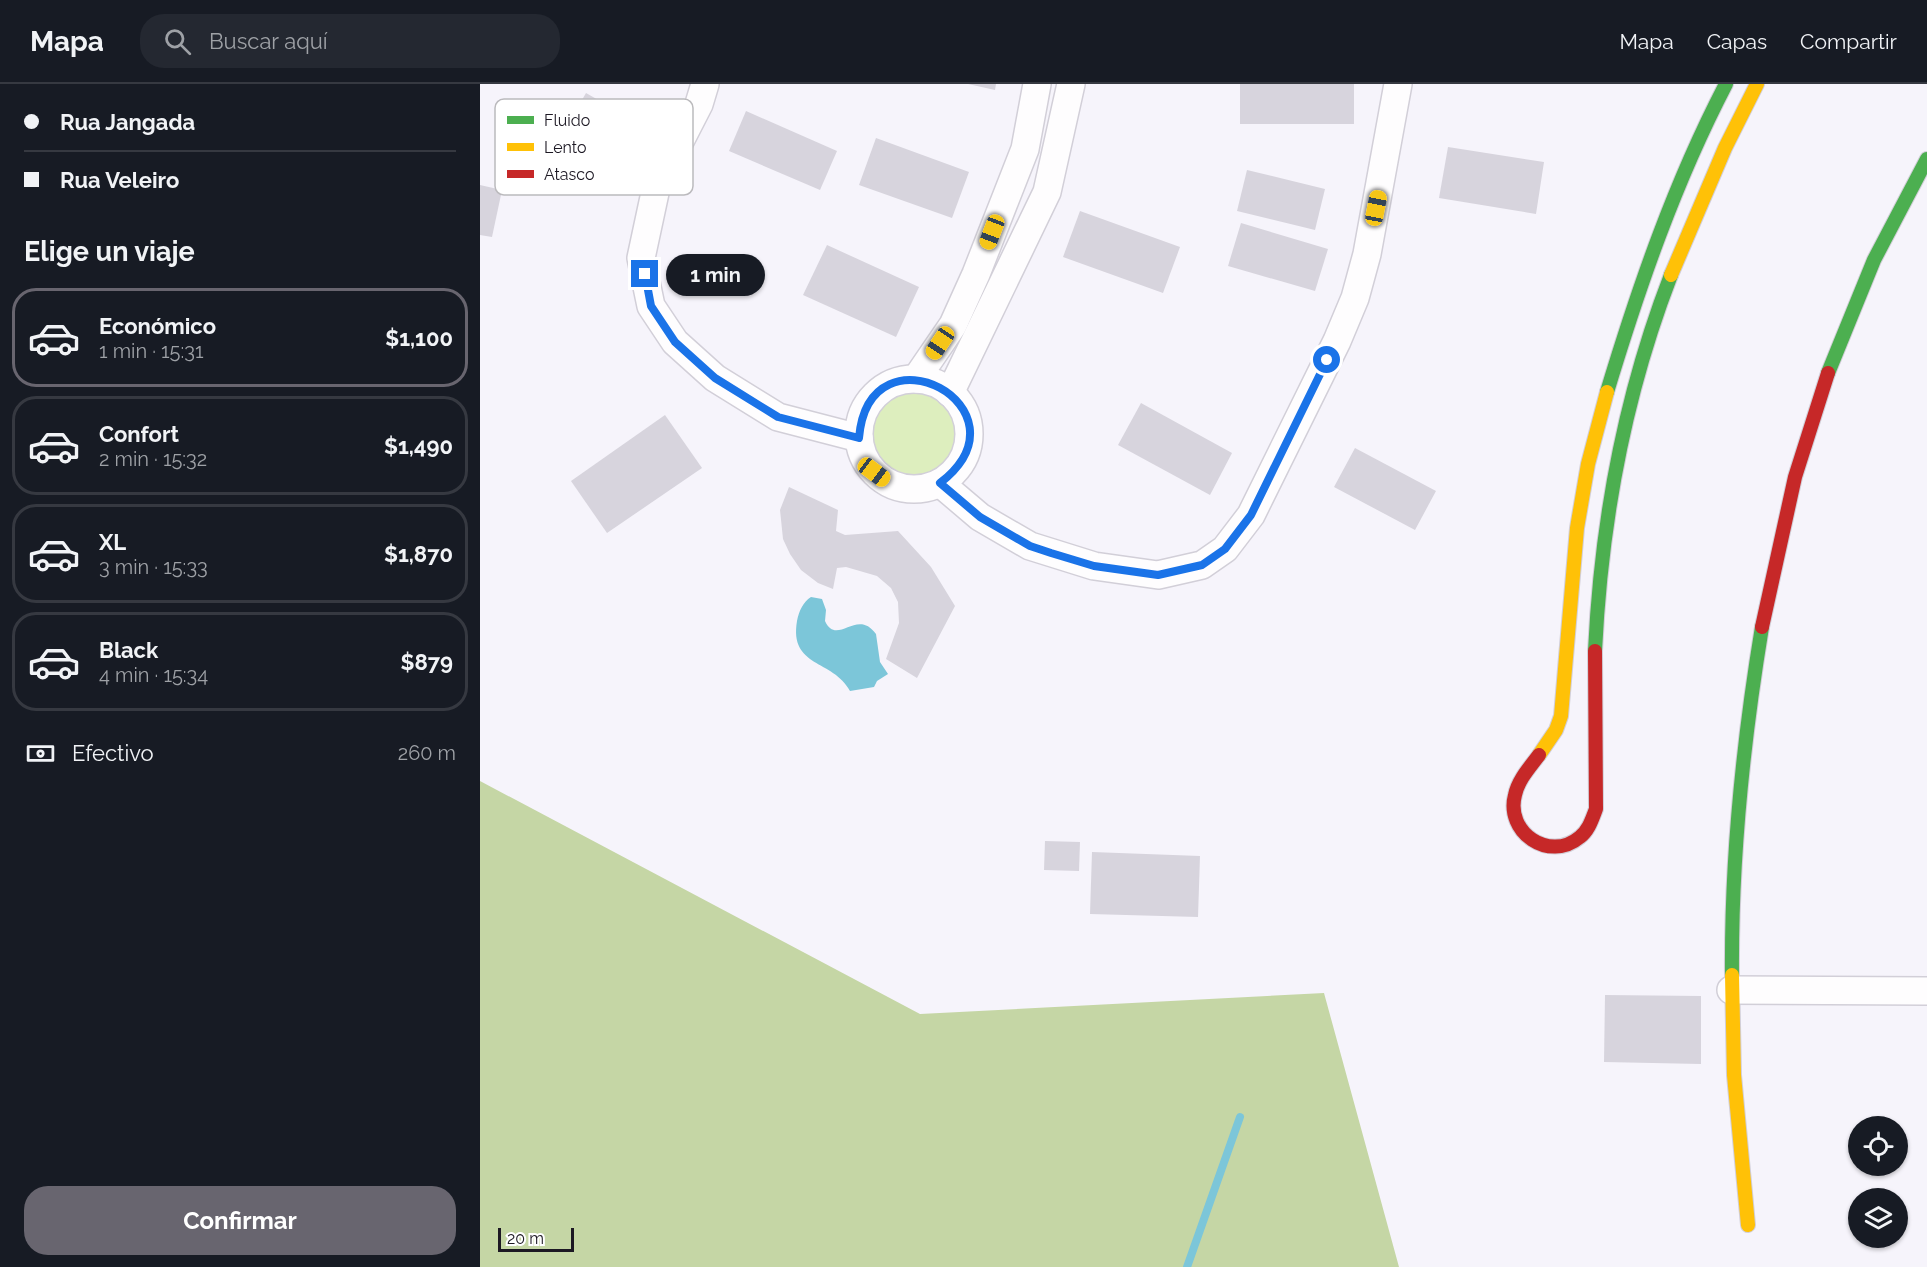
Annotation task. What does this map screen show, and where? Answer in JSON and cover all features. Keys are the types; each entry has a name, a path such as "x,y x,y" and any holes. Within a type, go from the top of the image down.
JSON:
{"street":[{"path":"693,116 705,84"},
{"path":"916,380 953,325 976,274 1025,149 1037,84"},
{"path":"950,393 1047,192 1071,84"},
{"path":"940,483 980,517 1030,546 1094,566 1158,575 1202,565 1225,549 1251,515 1355,298 1367,254 1398,84"},
{"path":"1726,84 1682,176 1647,263 1594,435 1581,501 1573,568 1561,717 1552,739 1515,788 1513,802 1512,814 1518,828 1534,842 1551,847 1569,844 1587,831 1596,809 1596,629 1603,555 1626,425 1644,357 1683,243 1714,168 1757,84"},
{"path":"1748,1225 1739,1141 1731,990 1732,887 1746,726 1770,586 1790,501 1834,353 1885,234 1927,159"},
{"path":"654,195 641,258 651,306 675,342 715,378 778,417 859,438"},
{"path":"916,380 934,383 950,393 961,406 968,423 969,441 964,457 954,472 940,483 923,489 905,489 888,483 874,472 863,456 859,438 860,420 868,403 881,390 898,382 916,380"},
{"path":"1731,990 1927,991"}],"green space":[{"path":"915,393 932,397 947,406 956,421 960,438 956,455 947,470 932,479 915,483 898,479 883,470 874,455 870,438 874,421 883,406 898,397"},
{"path":"480,781 920,1014 1324,993 1399,1267 480,1267"}],"water":[{"path":"811,597 822,599 826,610 825,621 830,628 835,630 862,624 876,634 880,662 888,674 877,681 874,687 850,691 843,681 814,662 800,647 796,636 797,621 802,607"}],"building":[{"path":"968,84 996,84 995,90"},
{"path":"1240,84 1354,84 1354,124 1240,124"},
{"path":"586,93 597,99 583,99"},
{"path":"746,111 837,151 820,190 729,151"},
{"path":"876,138 969,172 952,218 859,185"},
{"path":"1448,147 1544,162 1536,214 1439,198"},
{"path":"1247,170 1325,189 1315,230 1237,211"},
{"path":"480,185 495,188 495,195 501,195 492,237 480,235"},
{"path":"1080,211 1180,247 1163,293 1063,257"},
{"path":"1241,223 1328,249 1315,291 1228,266"},
{"path":"827,245 919,287 896,337 803,295"},
{"path":"1141,403 1232,453 1210,495 1118,445"},
{"path":"665,415 702,468 607,533 571,481"},
{"path":"1355,448 1436,491 1415,530 1334,487"},
{"path":"789,487 838,510 836,531 845,535 898,531 931,567 955,606 917,678 886,659 899,623 898,602 891,588 877,576 846,567 837,568 833,589 818,583 801,570 790,554 783,539 780,510"},
{"path":"1045,841 1080,842 1079,871 1044,870"},
{"path":"1092,852 1200,856 1198,917 1090,914"},
{"path":"1605,995 1701,996 1701,1064 1604,1062"}],"waterway":[{"path":"1187,1267 1240,1117"}],"traffic: fast":[{"path":"1607,392 1659,235 1690,159 1726,84"},
{"path":"1828,373 1874,260 1927,159"},
{"path":"1595,651 1603,555 1618,460 1641,366 1671,275"},
{"path":"1732,975 1736,844 1749,713 1762,627"}],"traffic: slow":[{"path":"1671,275 1725,148 1757,84"},
{"path":"1539,755 1556,730 1561,716 1577,528 1588,464 1607,392"},
{"path":"1732,975 1734,1075 1748,1225"}],"traffic: jam":[{"path":"1762,627 1795,477 1828,373"},
{"path":"1539,755 1517,789 1514,808 1517,821 1532,840 1543,845 1555,847 1568,844 1586,831 1596,809 1595,651"}],"route":[{"path":"645,274 651,306 675,342 715,378 778,417 859,438 860,420 868,403 881,390 898,382 916,380 934,383 950,393 961,406 968,423 969,441 964,457 954,472 940,483 980,517 1030,546 1094,566 1158,575 1202,565 1225,549 1251,515 1327,360"}]}
